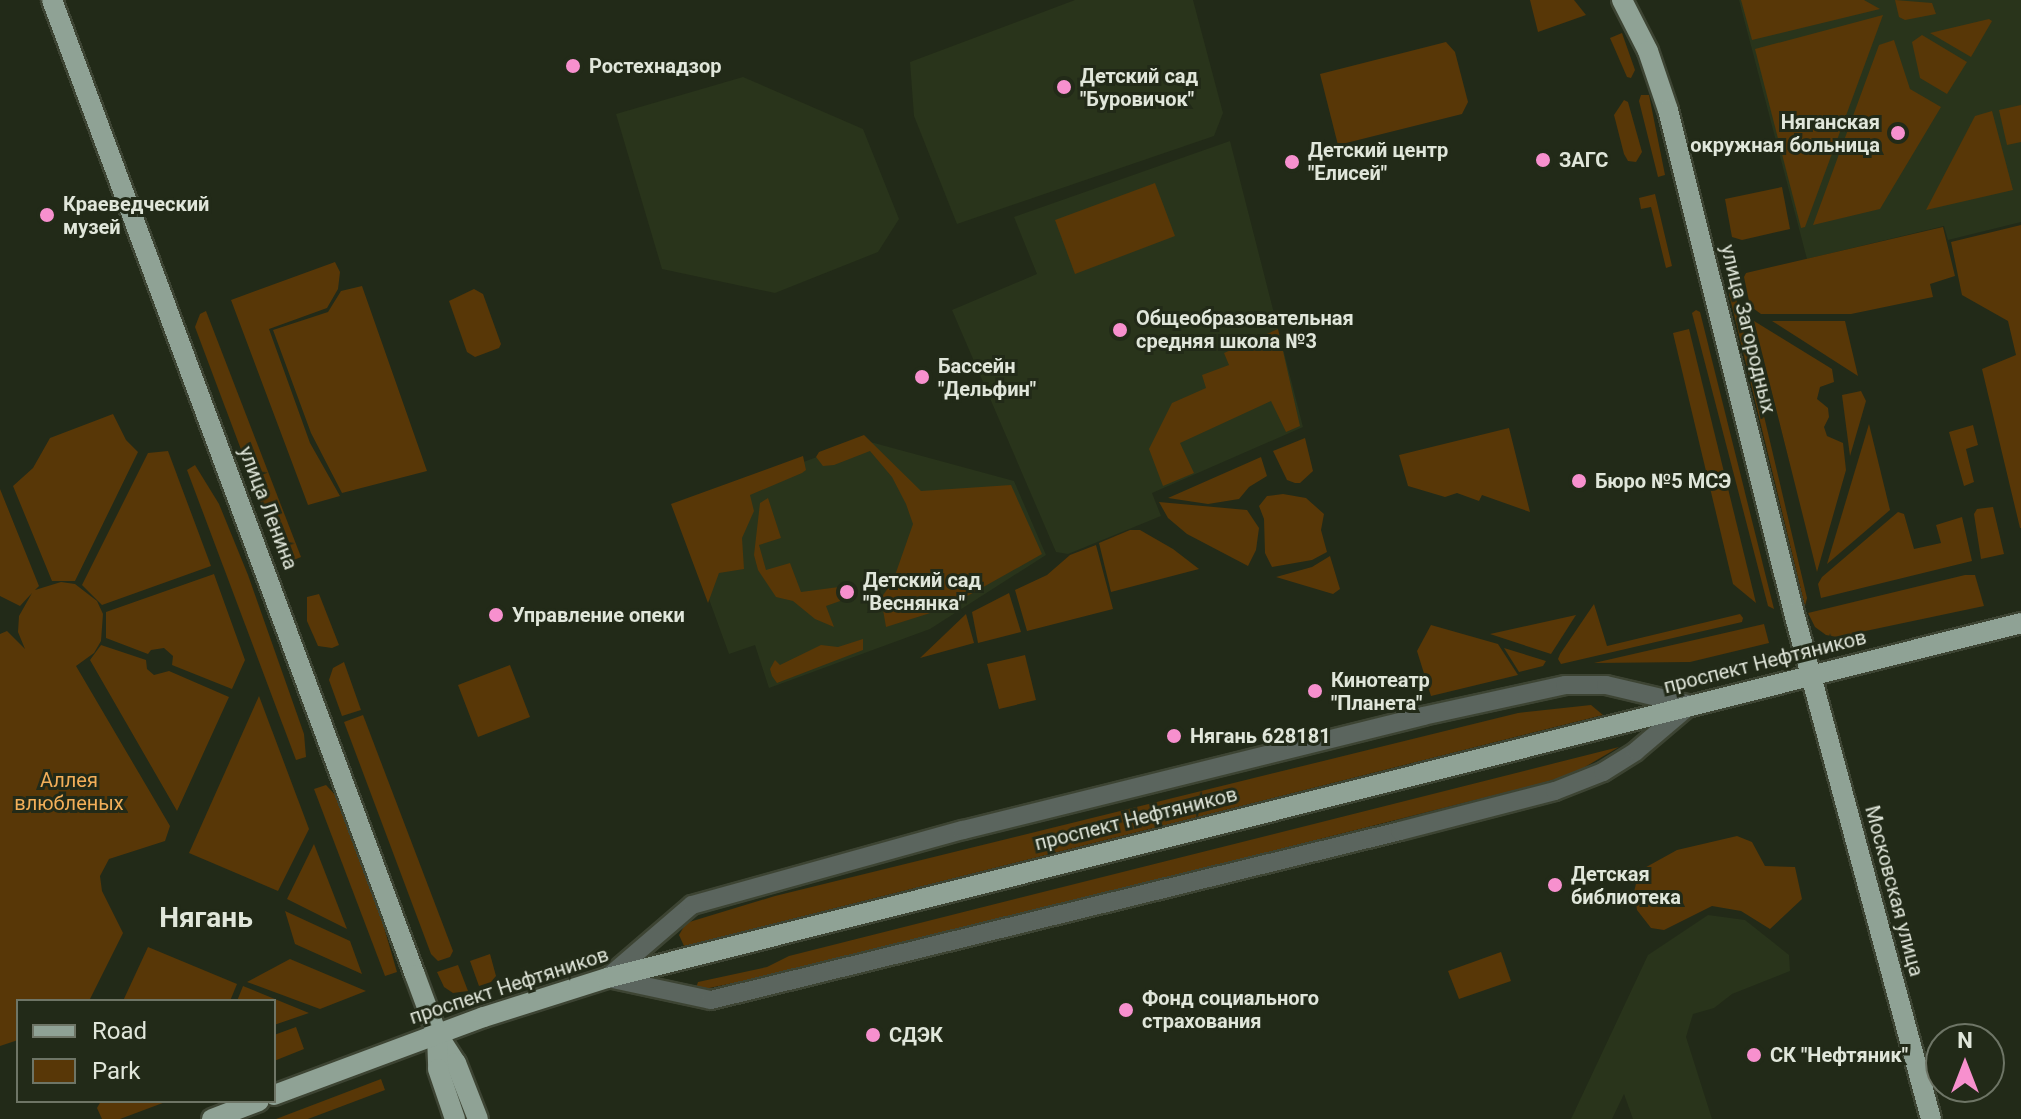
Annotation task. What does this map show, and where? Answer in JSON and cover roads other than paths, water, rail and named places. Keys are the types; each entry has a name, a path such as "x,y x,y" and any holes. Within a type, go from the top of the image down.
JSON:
{"main road":[{"name":"улица Ленина","path":"52,0 437,1034 456,1063 478,1119"},
{"name":"улица Загородных","path":"1622,0 1648,51 1668,110 1811,675"},
{"name":"проспект Нефтяников","path":"276,1094 437,1034 607,978 2021,623"},
{"name":"Московская улица","path":"1811,675 1931,1119"},
{"name":"улица Ленина","path":"437,1034 438,1069 455,1119"},
{"path":"212,1119 254,1103"}],"street":[{"path":"607,978 692,905 963,830 1423,716 1565,685 1606,685 1691,705"},
{"path":"607,978 711,1000 1400,831 1555,791 1603,772 1636,751 1691,705"}],"place":[{"name":"Ростехнадзор","path":"573,66"},
{"name":"Детский сад \"Буровичок\"","path":"1064,87"},
{"name":"Няганская окружная больница","path":"1898,133"},
{"name":"ЗАГС","path":"1543,160"},
{"name":"Детский центр \"Елисей\"","path":"1292,162"},
{"name":"Краеведческий музей","path":"47,215"},
{"name":"Общеобразовательная средняя школа №3","path":"1120,330"},
{"name":"Бассейн \"Дельфин\"","path":"922,377"},
{"name":"Бюро №5 МСЭ","path":"1579,481"},
{"name":"Детский сад \"Веснянка\"","path":"847,592"},
{"name":"Управление опеки","path":"496,615"},
{"name":"Кинотеатр \"Планета\"","path":"1315,691"},
{"name":"Нягань 628181","path":"1174,736"},
{"name":"Детская библиотека","path":"1555,885"},
{"name":"Фонд социального страхования","path":"1126,1010"},
{"name":"СДЭК","path":"873,1035"},
{"name":"СК \"Нефтяник\"","path":"1754,1055"}],"district":[{"name":"Нягань","path":"206,918"}],"park label":[{"name":"Аллея влюбленых","path":"69,792"}]}
